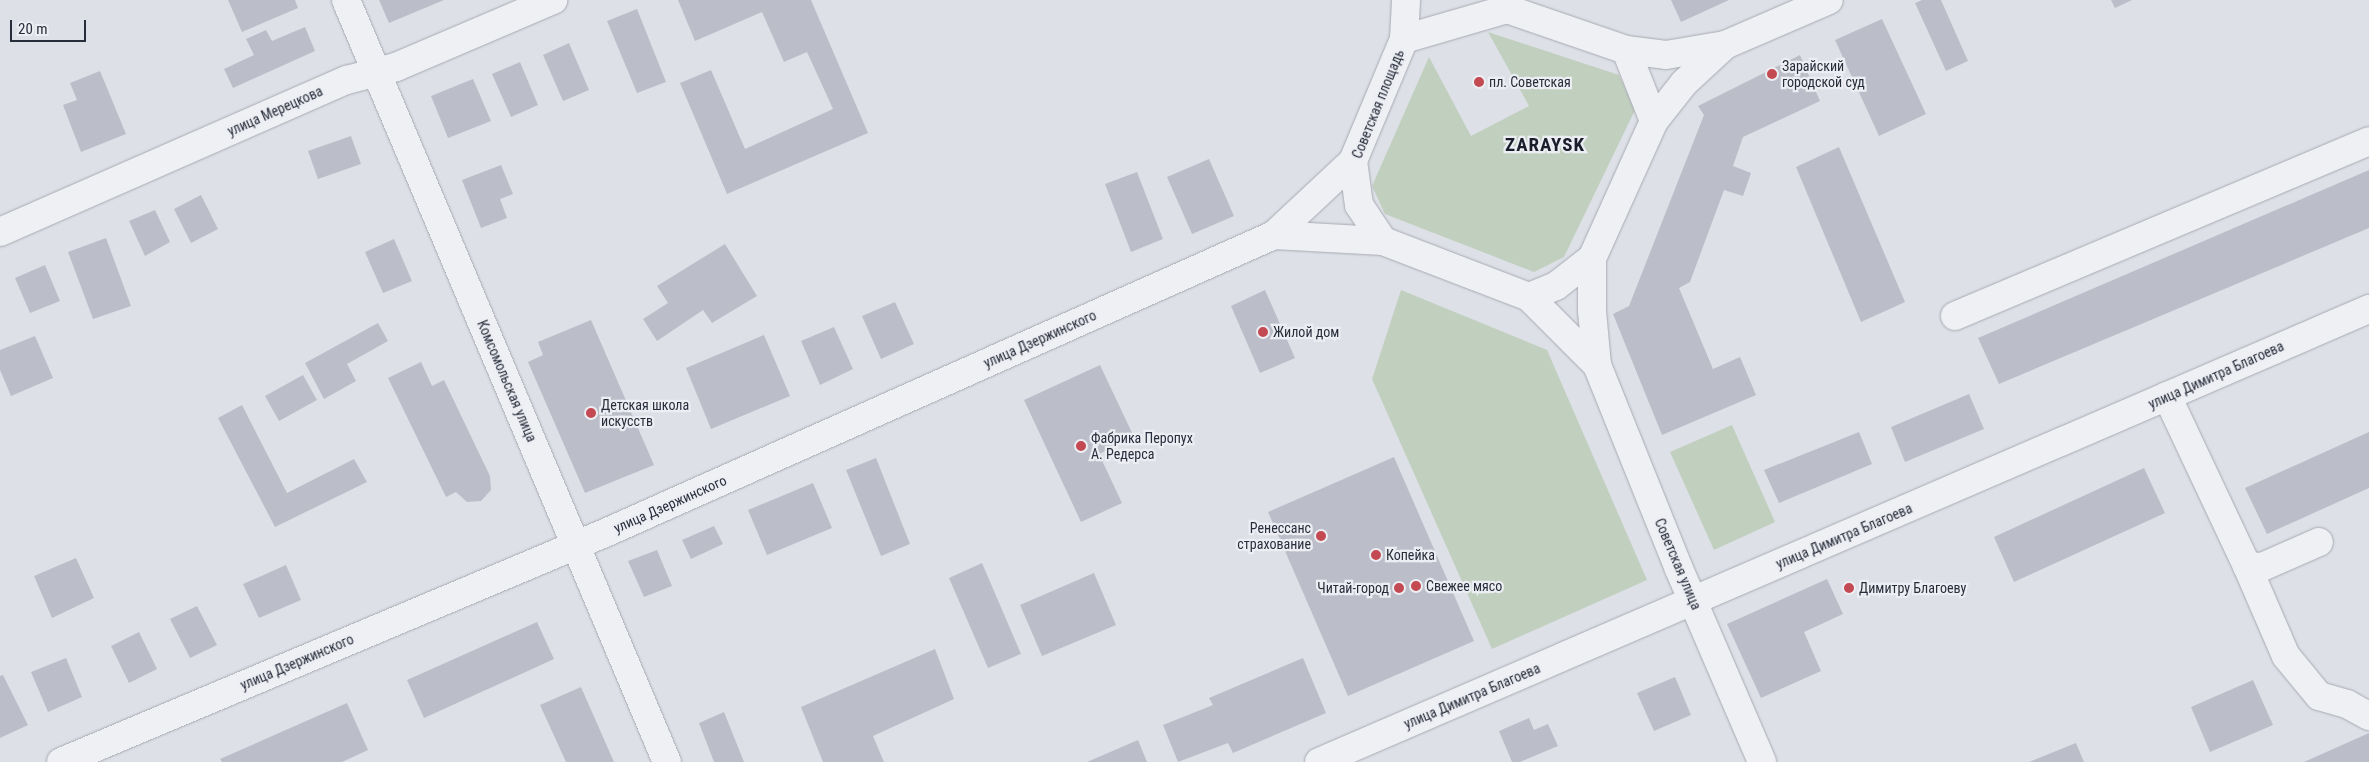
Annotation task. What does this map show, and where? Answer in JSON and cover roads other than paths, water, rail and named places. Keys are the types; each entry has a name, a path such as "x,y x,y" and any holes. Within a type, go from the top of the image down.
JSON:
{"street":[{"name":"Комсомольская улица","path":"346,0 667,762"},
{"name":"улица Мерецкова","path":"0,232 347,80 396,67 553,0"},
{"path":"1404,39 1406,0"},
{"path":"1654,120 1626,50 1666,55 1725,45 1829,0"},
{"name":"Советская площадь","path":"1383,241 1359,205 1353,161 1404,39 1500,4 1626,50"},
{"path":"1383,241 1528,297 1556,286 1592,258 1654,120 1684,82 1725,45"},
{"path":"1955,316 2369,141"},
{"name":"улица Дзержинского","path":"61,762 623,525 1274,235 1353,161"},
{"name":"улица Дзержинского","path":"1274,235 1383,241"},
{"name":"Советская улица","path":"1592,258 1592,311 1597,365 1693,601 1762,762"},
{"name":"Советская улица","path":"1528,297 1597,365"},
{"name":"улица Димитра Благоева","path":"1319,762 2369,309"},
{"path":"2167,396 2247,566 2286,656 2319,696 2347,704 2369,716"},
{"path":"2247,566 2262,567 2319,542"}],"place":[{"name":"Зарайский городской суд","path":"1772,74"},
{"name":"пл. Советская","path":"1479,82"},
{"name":"Жилой дом","path":"1263,332"},
{"name":"Детская школа искусств","path":"591,413"},
{"name":"Фабрика Перопух А. Редерса","path":"1081,446"},
{"name":"Ренессанс страхование","path":"1321,536"},
{"name":"Копейка","path":"1376,555"},
{"name":"Свежее мясо","path":"1416,586"},
{"name":"Читай-город","path":"1399,588"},
{"name":"Димитру Благоеву","path":"1849,588"}],"district":[{"name":"ZARAYSK","path":"1545,145"}]}
